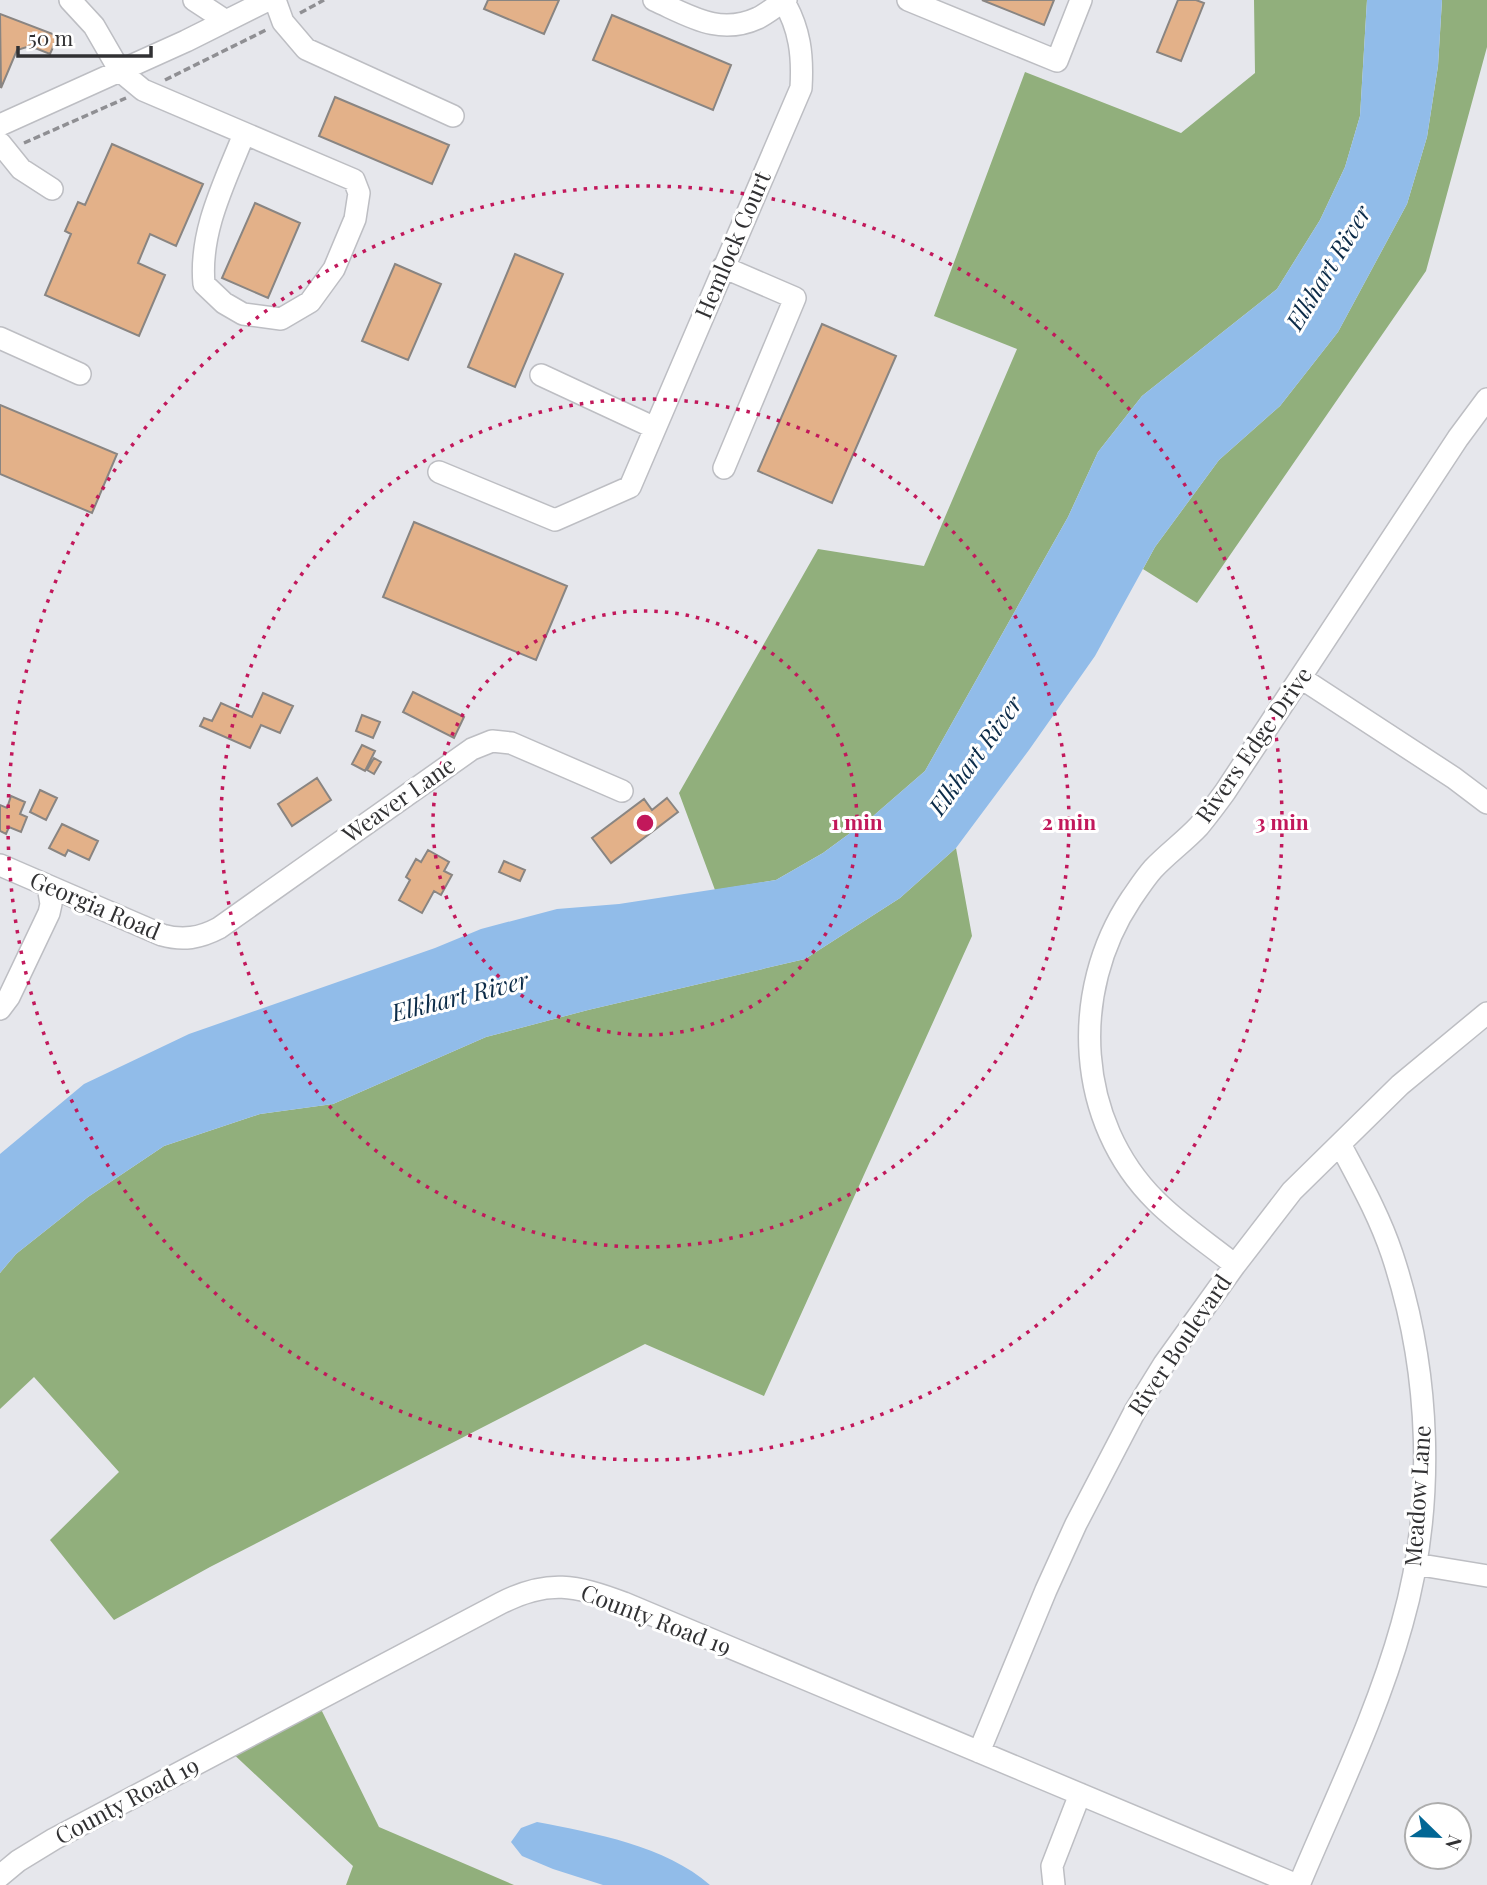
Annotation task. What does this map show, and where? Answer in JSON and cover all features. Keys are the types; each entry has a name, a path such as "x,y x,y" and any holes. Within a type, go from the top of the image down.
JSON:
{"street":[{"path":"70,0 94,26 120,71 143,90 354,180 359,193 355,219 334,269 310,302 281,319 243,314 224,303 204,284 202,262 214,208 244,134"},
{"path":"194,0 226,21"},
{"path":"0,125 268,0"},
{"path":"275,0 283,22 306,49 453,116"},
{"path":"654,0 710,25 737,26 760,17 784,0"},
{"name":"Hemlock Court","path":"439,472 555,520 630,486 801,88 803,60 800,38 784,0"},
{"path":"908,0 1057,61 1081,0"},
{"path":"0,143 21,169 52,189"},
{"path":"723,267 795,299 723,468"},
{"path":"0,338 80,374"},
{"path":"541,375 655,428"},
{"name":"Rivers Edge Drive","path":"1235,1265 1156,1202 1111,1140 1100,1111 1089,1044 1097,972 1110,936 1130,901 1153,869 1199,826 1225,792 1487,398"},
{"path":"1301,678 1454,778 1487,803"},
{"name":"Weaver Lane","path":"192,938 219,928 471,749 492,741 511,743 622,791"},
{"name":"Georgia Road","path":"0,865 162,935 177,939 192,938"},
{"path":"0,1009 9,997 49,913 51,904 48,886"},
{"name":"River Boulevard","path":"979,1752 1046,1590 1108,1460 1164,1364 1235,1265 1293,1191 1400,1086 1487,1013"},
{"name":"Meadow Lane","path":"1298,1885 1386,1675 1403,1623 1415,1564 1424,1470 1424,1420 1405,1299 1392,1254 1375,1211 1340,1144"},
{"path":"1415,1564 1487,1576"},
{"name":"County Road 19","path":"0,1876 18,1861 54,1839 501,1603 539,1588 559,1586 579,1588 602,1595 1298,1885"},
{"path":"1054,1885 1052,1866 1080,1794"}],"green space":[{"path":"1254,0 1367,0 1360,116 1345,167 1320,220 1277,289 1142,396 1098,452 1068,517 925,771 872,817 823,853 776,880 715,890 679,793 818,549 924,566 1017,349 934,316 1025,72 1181,133 1255,73"},
{"path":"1442,0 1487,0 1487,47 1426,271 1197,603 1143,569 1155,547 1219,460 1280,406 1338,332 1407,204 1427,137 1438,66"},
{"path":"956,848 972,936 764,1396 645,1344 210,1567 114,1620 50,1540 119,1472 34,1377 0,1409 0,1273 16,1254 88,1197 164,1146 260,1114 333,1104 486,1037 805,959 900,898"},
{"path":"317,1701 379,1827 514,1885 346,1885 353,1866 227,1748"}],"water":[{"name":"Elkhart River","path":"1367,0 1442,0 1438,66 1427,137 1407,204 1338,332 1280,406 1219,460 1155,547 1095,656 956,848 900,898 805,959 486,1037 333,1104 260,1114 164,1146 88,1197 16,1254 0,1273 0,1154 84,1084 189,1034 435,948 481,929 557,909 619,904 776,880 823,853 872,817 925,771 1068,517 1098,452 1142,396 1277,289 1320,220 1345,167 1360,116"},
{"path":"537,1822 605,1836 651,1851 672,1860 710,1885 603,1885 553,1869 522,1856 511,1842 521,1828"}],"building":[{"path":"488,0 559,0 544,34 484,9"},
{"path":"982,0 1054,0 1044,25"},
{"path":"1178,0 1204,3 1181,61 1157,52"},
{"path":"0,14 58,36 50,54 30,46 17,50 1,88"},
{"path":"612,15 731,65 713,110 593,60"},
{"path":"335,97 449,145 432,184 319,136"},
{"path":"112,144 203,184 176,246 150,234 138,263 165,275 139,336 45,295 71,234 65,231 78,202 85,205"},
{"path":"255,203 300,223 268,298 222,278"},
{"path":"515,254 563,274 515,387 468,367"},
{"path":"395,264 441,284 408,360 362,341"},
{"path":"822,324 896,356 832,503 758,471"},
{"path":"0,405 117,454 92,513 0,474"},
{"path":"414,522 567,586 536,660 383,597"},
{"path":"413,692 464,717 454,738 403,712"},
{"path":"263,693 293,706 280,733 261,725 250,748 200,726 204,718 212,721 221,703 252,717"},
{"path":"362,715 380,722 373,738 356,731"},
{"path":"362,745 375,751 365,771 352,764"},
{"path":"374,758 381,762 374,774 367,770"},
{"path":"317,778 331,800 292,826 278,804"},
{"path":"40,790 57,798 46,820 30,812"},
{"path":"11,796 25,802 20,814 27,817 21,832 9,827 6,834 0,831 0,805 7,808"},
{"path":"667,798 678,812 611,863 592,838 644,799 652,810"},
{"path":"62,824 98,841 89,860 68,850 65,856 49,848"},
{"path":"428,850 449,862 444,871 452,875 441,895 434,891 422,913 399,900 410,880 406,877 416,859 421,862"},
{"path":"504,861 525,870 520,881 499,872"}]}
